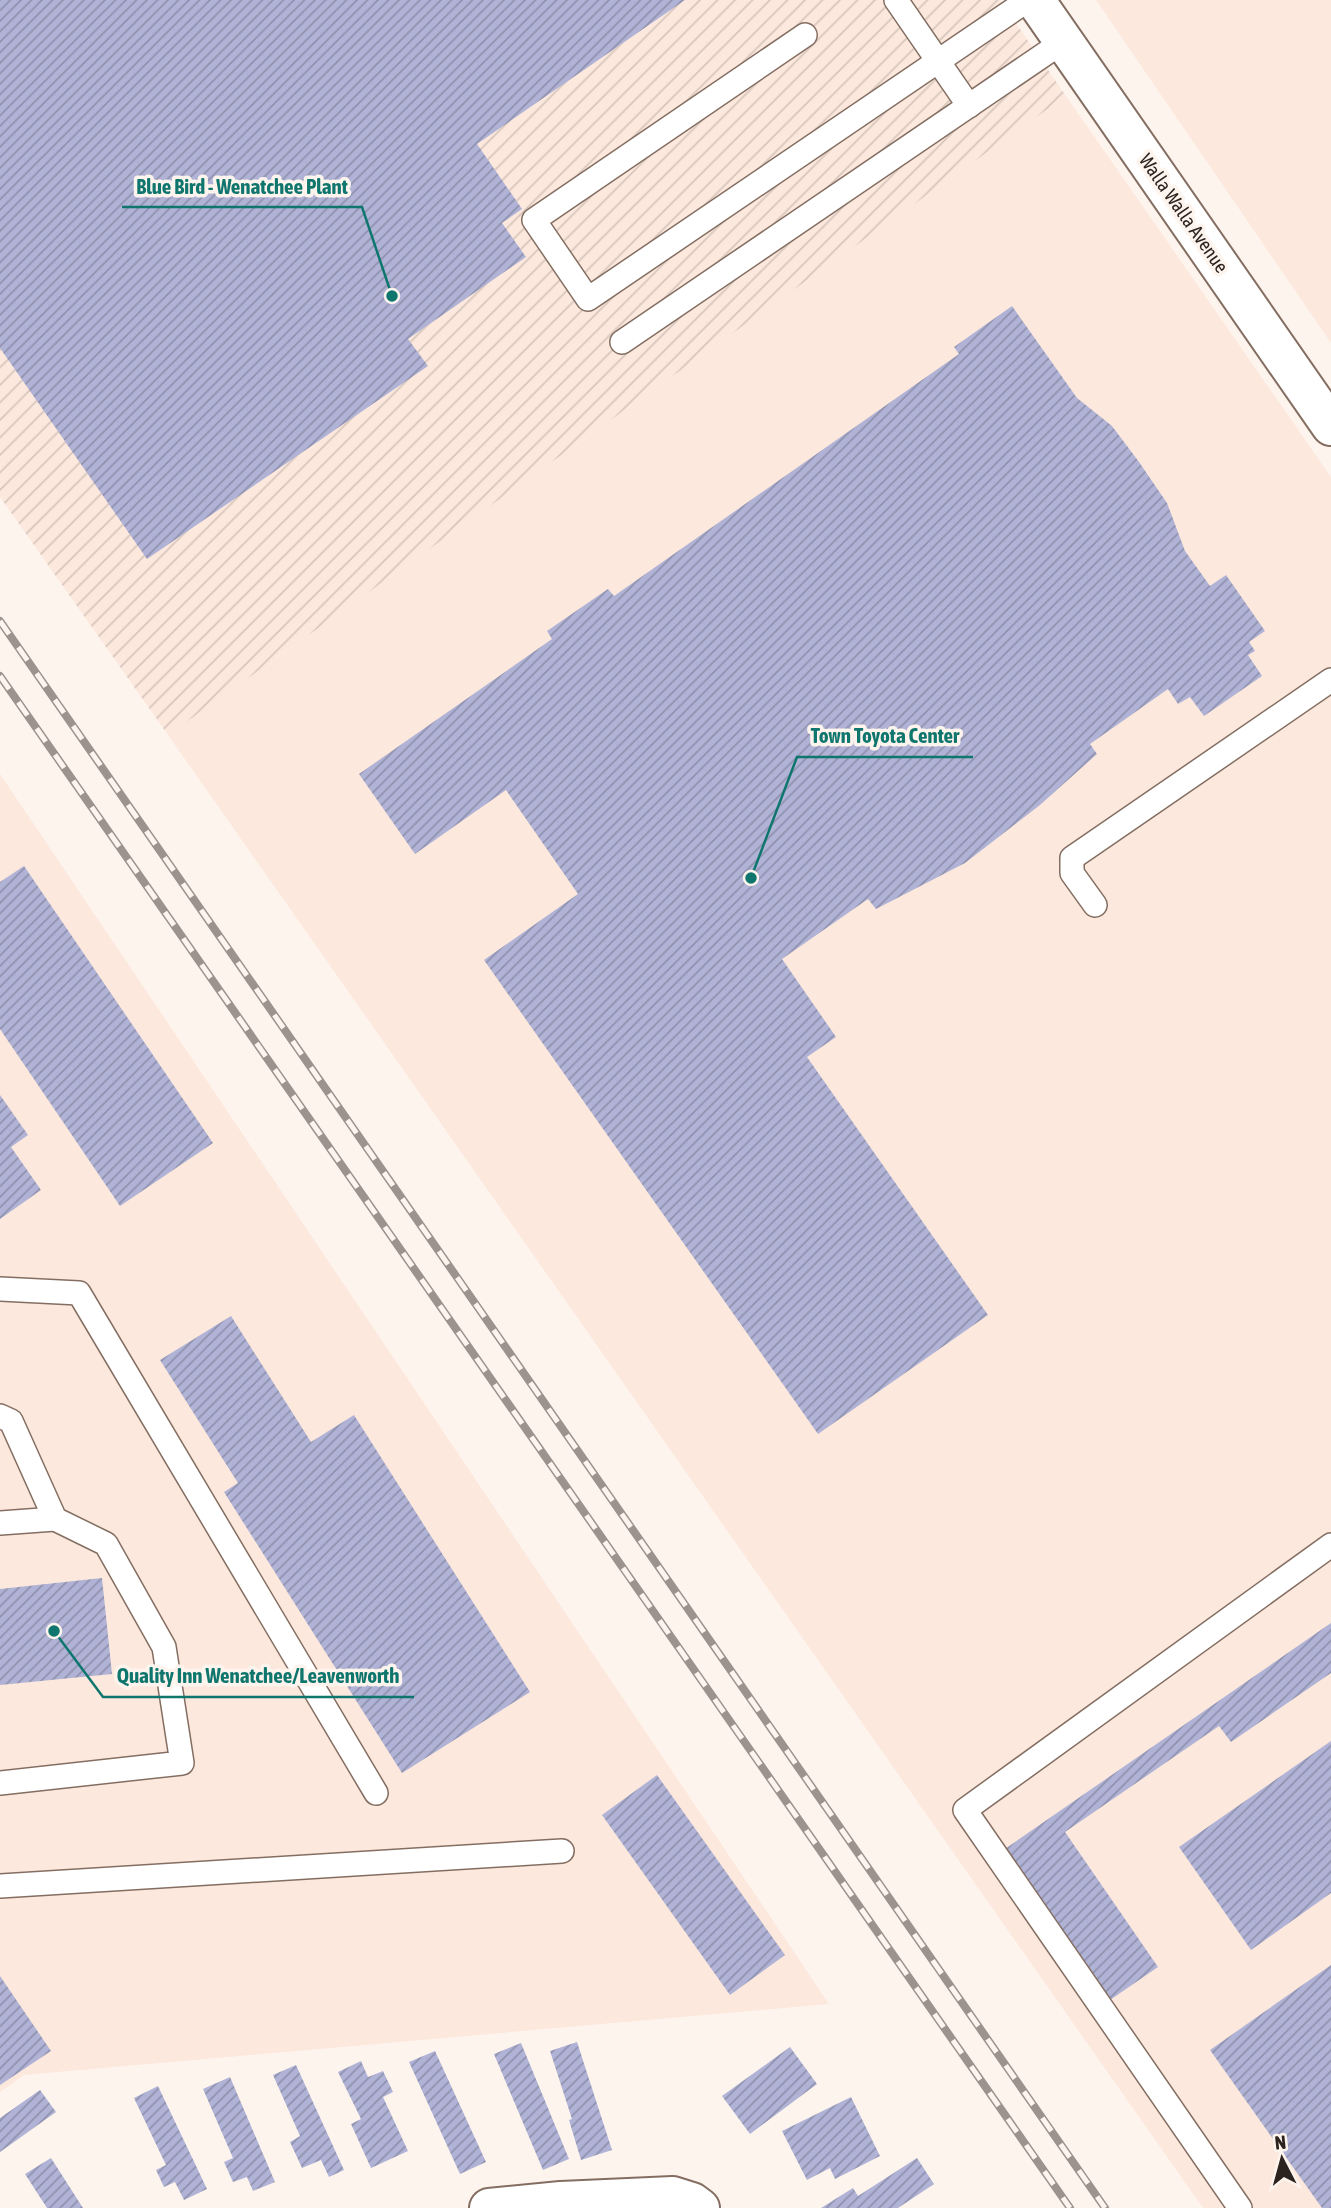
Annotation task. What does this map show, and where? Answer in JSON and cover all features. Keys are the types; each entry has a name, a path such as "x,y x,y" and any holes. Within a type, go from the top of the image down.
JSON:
{"street":[{"name":"Walla Walla Avenue","path":"1035,0 1331,426"},
{"path":"489,2208 673,2196 692,2202 700,2208"}],"lane":[{"path":"896,0 969,106"},
{"path":"805,35 534,220 589,299 1028,0"},
{"path":"622,342 1064,41"},
{"path":"1095,905 1072,873 1072,858 1331,680"},
{"path":"0,1289 79,1293 376,1793"},
{"path":"0,1416 11,1421 55,1519"},
{"path":"0,1523 55,1519 106,1544 164,1647 181,1763 0,1783"},
{"path":"1240,2208 965,1811 1331,1545"},
{"path":"0,1886 562,1851"}],"shaded area":[{"path":"0,0 1000,0 1066,96 168,735 0,497"},
{"path":"1096,0 1331,0 1331,343"},
{"path":"1066,96 1331,477 1331,2208 1203,2208 168,735"},
{"path":"0,774 829,2004 24,2075 0,2092"}],"building":[{"path":"0,0 685,0 477,144 522,209 502,223 526,257 408,339 428,366 147,559 0,348"},
{"path":"1012,306 1077,398 1112,426 1139,462 1167,503 1185,551 1210,586 1226,575 1265,631 1249,642 1255,651 1248,655 1262,676 1204,716 1190,697 1178,704 1168,689 1090,744 1097,754 1040,805 965,863 876,909 868,899 782,959 836,1037 807,1057 988,1315 818,1434 484,960 578,894 506,790 415,854 359,774 552,639 547,631 608,589 614,596 959,354 954,347"},
{"path":"24,866 213,1143 120,1206 0,1029 0,882"},
{"path":"0,1095 28,1135 11,1147 41,1190 0,1219"},
{"path":"231,1316 311,1442 354,1415 530,1692 402,1773 224,1492 238,1483 160,1360"},
{"path":"102,1578 112,1674 0,1685 0,1589"},
{"path":"1331,1623 1331,1673 1231,1742 1219,1726 1065,1832 1158,1967 1110,2000 1005,1849"},
{"path":"1331,1741 1331,1893 1251,1950 1179,1847"},
{"path":"657,1775 785,1955 730,1995 602,1815"},
{"path":"1331,1965 1331,2208 1322,2208 1210,2050"},
{"path":"0,1976 51,2051 0,2085"},
{"path":"577,2042 612,2150 581,2160 569,2120 572,2119 550,2051"},
{"path":"521,2043 569,2159 543,2170 494,2054"},
{"path":"790,2047 817,2084 750,2134 722,2096"},
{"path":"435,2051 486,2162 460,2174 409,2062"},
{"path":"361,2061 368,2077 383,2071 393,2092 383,2097 408,2151 371,2168 351,2124 361,2119 338,2072"},
{"path":"296,2065 344,2170 329,2177 321,2160 302,2168 290,2142 300,2136 273,2075"},
{"path":"230,2077 275,2182 253,2191 247,2177 233,2182 224,2162 233,2158 203,2089"},
{"path":"158,2086 207,2189 184,2200 175,2182 164,2187 156,2170 166,2165 134,2098"},
{"path":"40,2090 56,2112 0,2152 0,2118"},
{"path":"851,2097 880,2156 835,2179 830,2168 807,2180 782,2131"},
{"path":"51,2158 83,2208 47,2208 25,2174"},
{"path":"917,2158 934,2184 898,2208 821,2208 853,2188 858,2196"}],"railway":[{"path":"0,621 1105,2208"},
{"path":"0,676 1070,2208"}],"place":[{"name":"Blue Bird - Wenatchee Plant","path":"392,296"},
{"name":"Town Toyota Center","path":"751,878"},
{"name":"Quality Inn Wenatchee/Leavenworth","path":"54,1631"}]}
